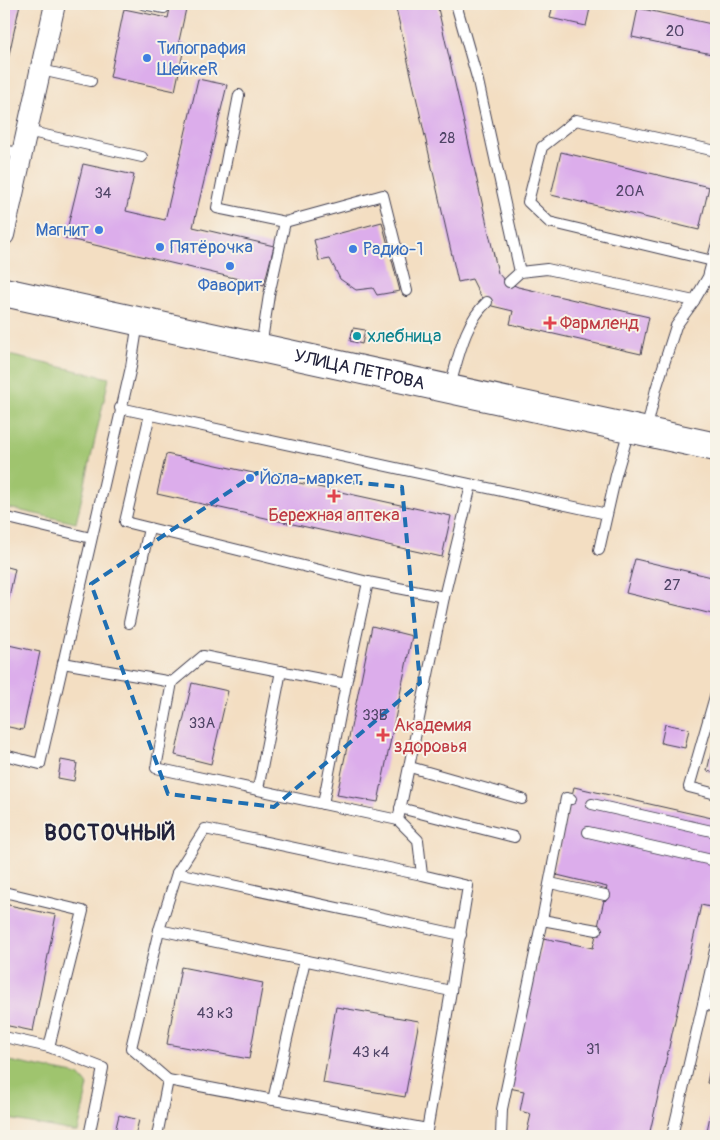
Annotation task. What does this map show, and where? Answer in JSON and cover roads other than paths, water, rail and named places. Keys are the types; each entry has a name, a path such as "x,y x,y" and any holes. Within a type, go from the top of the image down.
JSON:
{"main road":[{"name":"УЛИЦА ПЕТРОВА","path":"4,292 716,448"}],"street":[{"path":"4,235 12,160 27,131 55,4"}],"lane":[{"path":"143,4 164,8"},
{"path":"456,4 478,81 520,272"},
{"path":"40,70 90,81"},
{"path":"239,95 216,208 285,222 383,195 407,291"},
{"path":"713,261 549,222 528,202 542,147 576,120 716,151"},
{"path":"27,131 142,157"},
{"path":"261,348 269,295 285,222"},
{"path":"599,550 607,514 637,430 656,389 676,326 712,277 716,247"},
{"path":"509,282 520,272 546,269 694,301"},
{"path":"449,390 463,343 477,311 487,302"},
{"path":"4,755 40,764 130,367 138,321"},
{"path":"120,408 607,514"},
{"path":"150,414 125,522 368,582 444,597"},
{"path":"398,820 444,597 471,485"},
{"path":"4,517 91,538"},
{"path":"129,623 149,528"},
{"path":"324,804 346,684 368,582"},
{"path":"346,684 203,656 172,682 156,768 398,820 418,840 422,875"},
{"path":"63,663 172,682"},
{"path":"258,790 280,671"},
{"path":"716,693 689,787 716,794"},
{"path":"410,768 522,799"},
{"path":"501,1136 502,1109 566,798 571,799"},
{"path":"592,804 716,832"},
{"path":"400,808 514,837"},
{"path":"205,829 468,886 427,1133 168,1080 131,1048 158,930 176,873 205,829"},
{"path":"588,832 716,861"},
{"path":"176,873 461,935"},
{"path":"550,883 605,895"},
{"path":"4,892 83,911 49,1047"},
{"path":"542,920 597,930"},
{"path":"158,930 451,990"},
{"path":"672,1136 715,958 716,946"},
{"path":"273,1100 305,960"},
{"path":"703,1004 716,1008"},
{"path":"4,1037 49,1047 103,1068 89,1136"},
{"path":"156,1136 168,1080"}],"place":[{"name":"Типография ШейкеR","path":"147,58"},
{"name":"Магнит","path":"99,230"},
{"name":"Пятёрочка","path":"160,247"},
{"name":"Радио-1","path":"353,249"},
{"name":"Фаворит","path":"230,266"},
{"name":"Фармленд","path":"550,323"},
{"name":"хлебница","path":"357,336"},
{"name":"Йола-маркет","path":"250,478"},
{"name":"Бережная аптека","path":"334,496"},
{"name":"Академия здоровья","path":"383,735"}],"district":[{"name":"ВОСТОЧНЫЙ","path":"110,833"}]}
